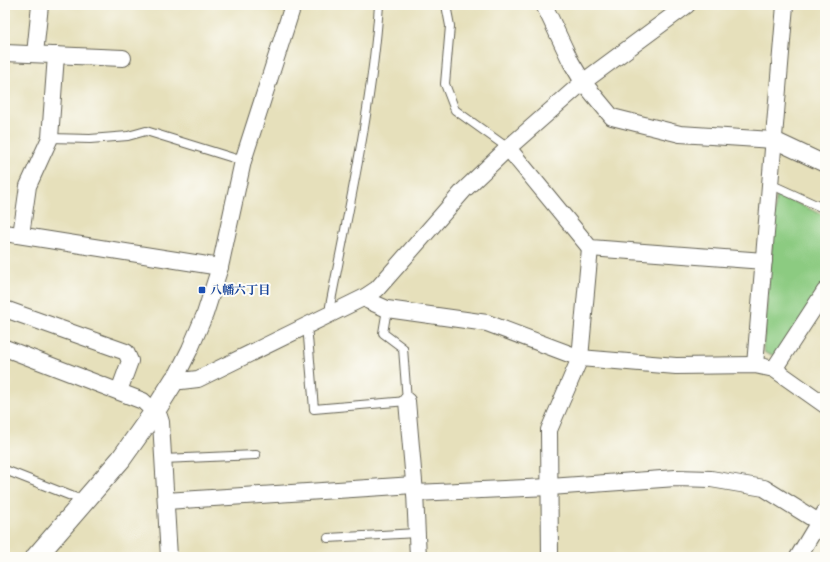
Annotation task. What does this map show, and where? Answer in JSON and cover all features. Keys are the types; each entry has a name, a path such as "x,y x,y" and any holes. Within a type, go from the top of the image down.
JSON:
{"street":[{"path":"35,54 40,5"},
{"path":"36,557 121,459 155,411 175,379 190,349 205,314 220,267 243,161 293,5"},
{"path":"544,5 571,62 583,82 612,117 680,134 774,140 825,164"},
{"path":"175,379 181,381 198,379 365,297 381,285 464,190 508,148 583,82 687,5"},
{"path":"755,365 785,5"},
{"path":"5,53 123,58"},
{"path":"21,235 28,186 50,138 56,55"},
{"path":"508,148 590,248 580,358 549,430 550,557"},
{"path":"5,233 220,267"},
{"path":"590,248 764,261"},
{"path":"774,369 825,291"},
{"path":"365,297 369,301 387,309 487,322 580,358 676,366 755,365 774,369 825,405"},
{"path":"5,309 126,352 130,361 119,391"},
{"path":"5,348 143,401 159,416 161,422 170,557"},
{"path":"407,401 418,557"},
{"path":"166,501 414,489 550,487 676,478 711,479 764,488 823,520 798,557"}],"lane":[{"path":"330,314 363,136 376,44 379,5"},
{"path":"446,5 450,26 445,84 455,110 508,148"},
{"path":"50,138 90,139 128,136 146,130 243,161"},
{"path":"770,184 825,209"},
{"path":"307,325 314,409 407,401 403,348 383,333 387,309"},
{"path":"163,459 256,456"},
{"path":"5,470 84,501"},
{"path":"328,538 417,533"}],"green space":[{"path":"779,195 825,216 825,283 779,353 773,355 765,353 763,347 776,197"}],"place":[{"name":"八幡六丁目","path":"202,290"}]}
